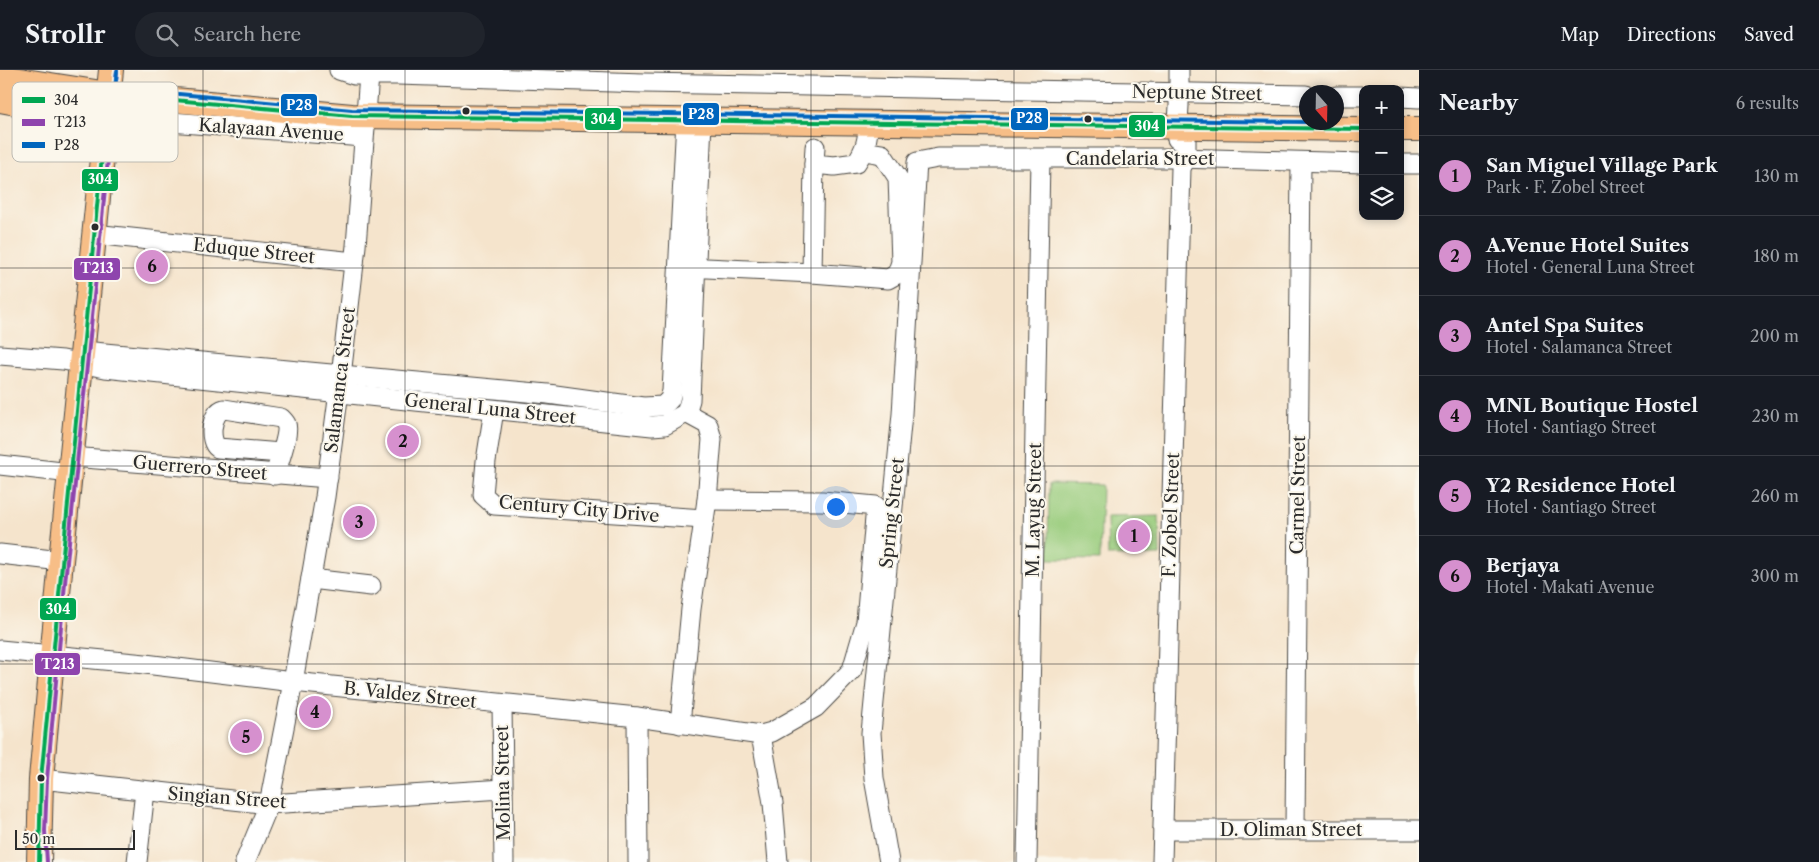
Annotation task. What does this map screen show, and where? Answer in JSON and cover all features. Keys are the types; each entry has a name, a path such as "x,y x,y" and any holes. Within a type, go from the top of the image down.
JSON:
{"main road":[{"name":"Kalayaan Avenue","path":"0,77 32,82"},
{"name":"Kalayaan Avenue","path":"178,103 364,127 694,121 1359,129"},
{"path":"1404,129 1419,129"},
{"path":"40,860 41,779 101,162"}],"street":[{"name":"Neptune Street","path":"339,70 354,75 644,83 1299,95"},
{"name":"F. Zobel Street","path":"1162,862 1182,127 1179,70"},
{"name":"Salamanca Street","path":"245,862 269,804 293,682 328,478 354,262 369,75"},
{"path":"1344,96 1359,96"},
{"path":"1404,97 1419,98"},
{"name":"Kalayaan Avenue","path":"178,120 364,127"},
{"name":"General Luna Street","path":"340,384 396,400 438,409 459,406 652,426 665,425 686,413 690,400 687,268 694,121"},
{"path":"812,273 814,156 834,166 856,163 864,151 868,136 868,124"},
{"path":"687,268 812,273 888,279 897,274 901,262 898,178 882,154 864,151"},
{"name":"Candelaria Street","path":"917,162 938,158 1359,163"},
{"name":"M. Layug Street","path":"1027,862 1040,159"},
{"name":"Spring Street","path":"889,862 874,778 871,733 902,414 917,162"},
{"name":"Carmel Street","path":"1295,829 1301,162"},
{"path":"1404,164 1419,164"},
{"name":"Eduque Street","path":"94,234 354,262"},
{"name":"General Luna Street","path":"0,355 82,357 105,368 340,384 398,380 548,394 643,407 663,406 670,399 672,390 687,268"},
{"path":"396,400 398,380"},
{"path":"459,406 461,386"},
{"name":"Century City Drive","path":"494,410 483,495 494,505 704,519"},
{"path":"680,724 691,608 707,500 712,439 708,425 686,413"},
{"path":"275,475 281,453"},
{"name":"Guerrero Street","path":"0,465 72,465 328,478"},
{"path":"707,500 822,501 876,506 866,622 852,670 816,707 772,732 761,735 773,802 778,862"},
{"path":"0,554 61,561"},
{"path":"311,579 371,586"},
{"name":"B. Valdez Street","path":"0,650 637,717 761,735"},
{"name":"Molina Street","path":"502,704 504,862"},
{"path":"637,717 638,862"},
{"name":"Singian Street","path":"41,779 269,804 503,789"},
{"path":"137,862 145,791"},
{"name":"D. Oliman Street","path":"1163,830 1419,830"}],"green space":[{"path":"1049,484 1102,485 1100,560 1048,559"},
{"path":"1159,516 1160,555 1108,556 1107,517"}],"transit line":[{"name":"T213","path":"116,82 117,71"},
{"name":"P28","path":"116,82 117,71"},
{"name":"P28","path":"178,94 352,110 1299,122"},
{"name":"304","path":"178,100 352,116 1359,129"},
{"name":"304","path":"39,862 41,779 101,162"},
{"name":"T213","path":"47,862 45,831 47,779 108,162"}],"place":[{"name":"Berjaya","path":"152,266"},
{"name":"A.Venue Hotel Suites","path":"403,441"},
{"name":"Antel Spa Suites","path":"359,522"},
{"name":"San Miguel Village Park","path":"1134,536"},
{"name":"MNL Boutique Hostel","path":"315,712"},
{"name":"Y2 Residence Hotel","path":"246,737"}]}
